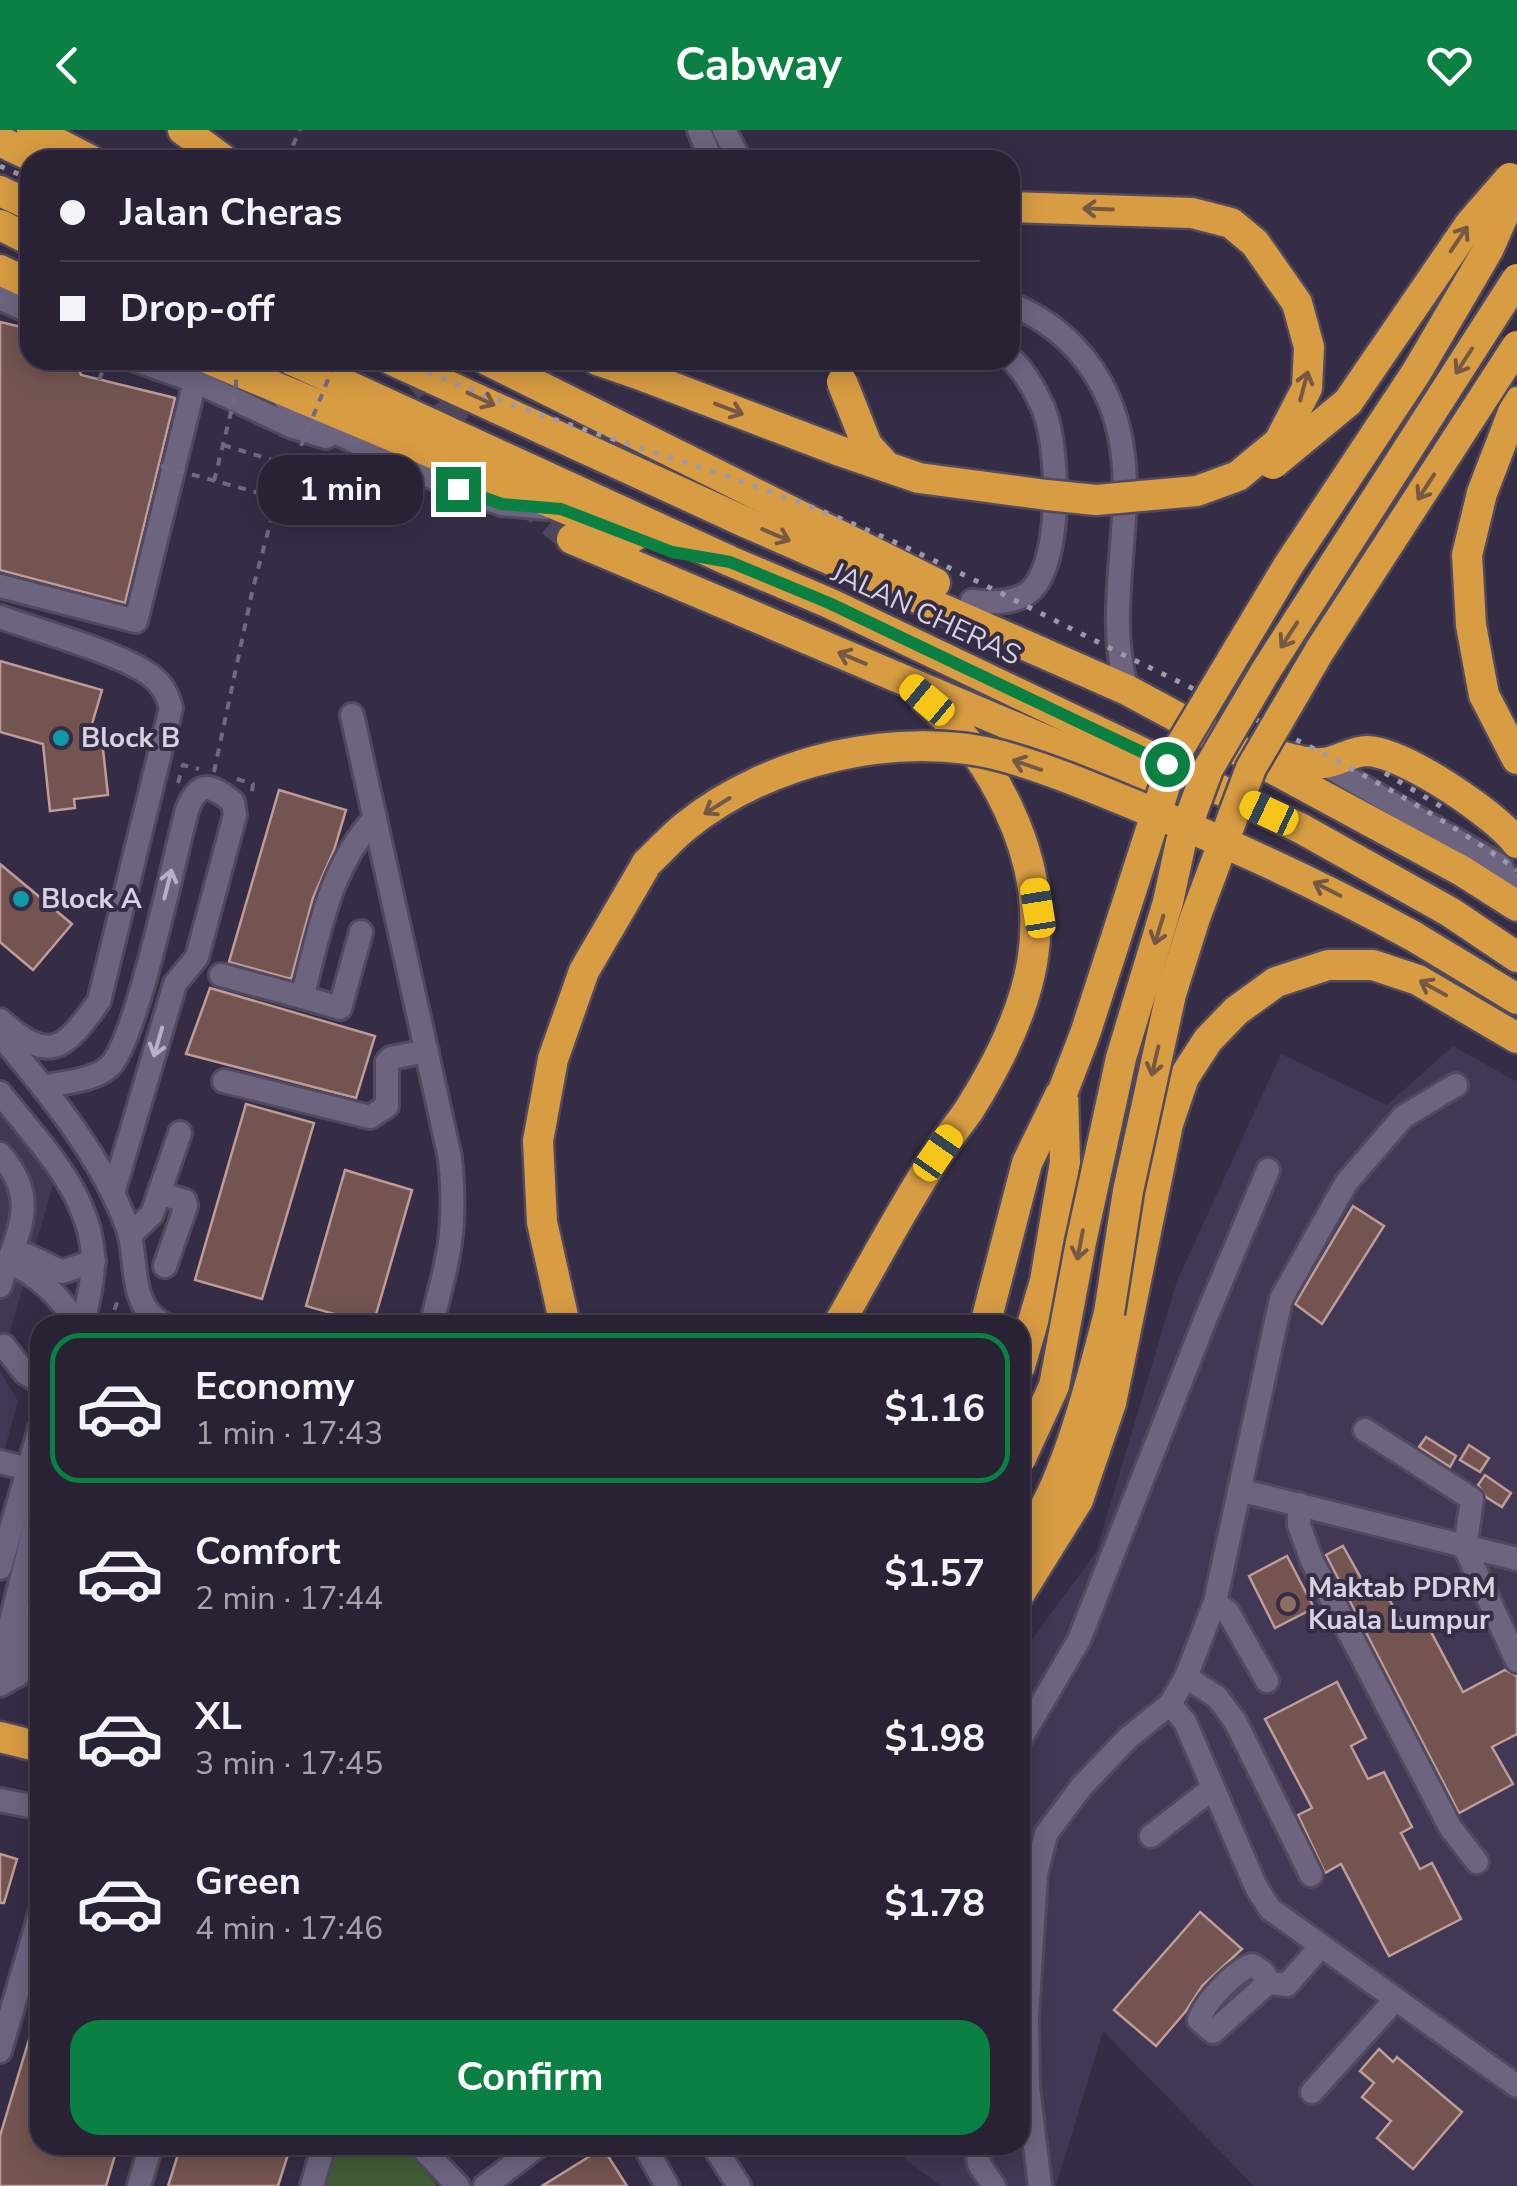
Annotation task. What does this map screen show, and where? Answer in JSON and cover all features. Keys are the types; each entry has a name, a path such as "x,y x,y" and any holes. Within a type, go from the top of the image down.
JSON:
{"highway":[{"path":"32,130 71,150"},
{"path":"183,130 210,150"},
{"path":"841,370 842,382 867,445 890,470 925,492 950,499 1074,512 1144,512 1199,500 1240,487 1290,452 1348,402 1470,224 1517,170"},
{"path":"988,1315 1026,1164 1063,1091 1085,1034 1176,755 1288,566 1416,373 1488,250 1517,185"},
{"path":"626,370 919,478 1046,495 1096,500 1197,491 1238,476 1279,442 1307,388 1310,347 1297,304 1254,243 1231,223 1192,213 1020,208"},
{"path":"1030,1438 1054,1386 1120,1058 1168,902 1181,842 1208,769 1265,672 1517,279"},
{"path":"1030,1528 1053,1490 1086,1399 1109,1313 1131,1174 1171,994 1194,918 1251,768 1320,650 1517,346"},
{"path":"203,370 247,370 561,509 672,552 730,562"},
{"name":"JALAN CHERAS","path":"314,370 730,562 829,603 1302,829 1450,912 1517,956"},
{"name":"JALAN CHERAS","path":"414,370 1127,690 1462,870 1514,904"},
{"path":"506,370 1017,622 1062,659"},
{"path":"1517,402 1482,493 1468,555 1471,625 1484,694 1517,759"},
{"path":"572,539 1104,765 1302,829"},
{"path":"844,1315 938,1153 970,1108 1020,1009 1035,958 1038,908 1030,860 982,758 953,722 901,679"},
{"path":"1224,743 1322,763 1367,751 1389,756 1412,766 1510,834"},
{"path":"563,1315 542,1222 538,1142 553,1060 584,971 647,863 686,825 739,792 792,766 929,744 1000,756 1075,781 1324,887 1517,1000"},
{"path":"1030,1577 1078,1500 1111,1403 1168,1124 1184,1077 1208,1040 1236,1011 1276,982 1328,966 1373,964 1418,980 1517,1038"},
{"path":"1030,1332 1045,1281 1066,1162 1063,1091"},
{"path":"0,1735 30,1742"}],"street":[{"path":"1020,308 1067,337 1102,385 1122,435 1126,516 1119,627 1120,668 1127,690"},
{"path":"972,601 990,603 1024,595 1045,575 1053,530 1055,460 1045,412 1020,368"},
{"path":"0,586 136,622 203,370 294,427 386,456"},
{"path":"247,370 319,425 485,500 561,509"},
{"path":"0,617 149,674 166,691 171,708 99,1001 77,1031 52,1046 26,1044 0,1020"},
{"path":"352,715 450,1158 455,1206 452,1251 434,1315"},
{"path":"1322,763 1501,866 1514,904"},
{"path":"43,1086 95,1076 112,1066 132,1025 192,796 202,788 215,788 234,802 234,815 196,957 174,984 114,1190"},
{"path":"302,997 336,874 352,844 374,818"},
{"path":"220,976 340,1008 361,932"},
{"path":"144,978 174,984"},
{"path":"0,1034 43,1086 114,1190 130,1235 141,1302 152,1315"},
{"path":"224,1080 370,1117 387,1106 387,1062 426,1051"},
{"path":"1030,1969 1036,1874 1046,1834 1082,1786 1128,1738 1170,1704 1186,1678 1214,1602 1281,1299 1346,1182 1403,1117 1456,1085"},
{"path":"0,1093 69,1183 84,1210 94,1260 82,1315"},
{"path":"130,1235 152,1214 180,1133"},
{"path":"0,1154 18,1174 24,1193 24,1210 0,1286"},
{"path":"1030,1723 1078,1640 1268,1170"},
{"path":"159,1193 185,1201 186,1206 165,1266"},
{"path":"11,1252 62,1272 94,1260"},
{"path":"11,1252 73,1315"},
{"path":"4,1346 30,1377"},
{"path":"1365,1430 1472,1499 1465,1548 1517,1661"},
{"path":"0,1462 28,1469"},
{"path":"0,1568 30,1462"},
{"path":"1239,1490 1517,1559"},
{"path":"1299,1504 1299,1524 1312,1561 1450,1827 1478,1862"},
{"path":"0,1665 30,1545"},
{"path":"1214,1602 1228,1612 1267,1681"},
{"path":"0,1685 18,1675 30,1633"},
{"path":"1186,1678 1217,1697 1235,1720 1310,1875"},
{"path":"1170,1704 1185,1722 1262,1898 1270,1908 1517,2086"},
{"path":"0,1747 30,1754"},
{"path":"1151,1836 1214,1788"},
{"path":"0,1800 30,1806"},
{"path":"1268,1984 1288,1985 1320,1947"},
{"path":"0,2051 30,1988"},
{"path":"1312,2092 1395,2000"},
{"path":"1030,2104 1040,2186"},
{"path":"140,2186 148,2155"},
{"path":"312,2186 321,2155"},
{"path":"428,2155 458,2186"},
{"path":"485,2186 526,2155"},
{"path":"650,2155 667,2186"},
{"path":"719,2155 739,2186"},
{"path":"978,2155 979,2164 994,2186"}],"path":[{"path":"99,380 103,370"},
{"path":"214,481 236,392 247,370"},
{"path":"301,446 332,370"},
{"path":"223,445 351,484 356,466"},
{"path":"161,466 276,498 252,588 214,772"},
{"path":"178,783 183,765 253,784 247,812"}],"shaded area":[{"name":"Maktab PDRM Kuala Lumpur","path":"1453,1046 1517,1082 1517,2186 1254,2186 1103,2031 1056,2186 941,2186 904,2155 1030,2155 1030,1642 1096,1552 1177,1281 1281,1054 1387,1105"},
{"path":"0,1115 54,1182 0,1365"},
{"path":"0,1371 18,1401 0,1467"}],"green space":[{"path":"328,2155 412,2155 437,2186 320,2186"}],"building":[{"path":"0,322 20,327 20,370 79,370 81,375 175,398 125,603 0,570"},
{"name":"Block B","path":"0,661 102,690 92,724 101,731 108,795 74,799 75,808 50,811 43,744 0,732"},
{"path":"279,790 346,810 313,898 291,979 229,962"},
{"name":"Block A","path":"0,864 72,924 33,970 0,942"},
{"path":"210,988 375,1036 356,1098 186,1054"},
{"path":"246,1104 314,1123 262,1299 195,1280"},
{"path":"345,1170 412,1190 376,1315 338,1315 306,1306"},
{"path":"1353,1206 1384,1226 1322,1324 1295,1304"},
{"path":"1426,1437 1456,1456 1450,1467 1419,1447"},
{"path":"1469,1445 1489,1458 1480,1472 1460,1460"},
{"path":"1485,1475 1511,1493 1502,1507 1486,1497 1478,1485"},
{"path":"1343,1546 1367,1589 1380,1582 1404,1627 1423,1617 1463,1692 1505,1670 1517,1676 1517,1734 1492,1747 1513,1784 1459,1813 1326,1555"},
{"path":"1287,1556 1314,1608 1275,1628 1249,1576"},
{"path":"1337,1682 1366,1738 1351,1746 1368,1779 1384,1772 1412,1827 1401,1833 1420,1869 1432,1863 1461,1919 1389,1956 1341,1864 1325,1873 1298,1815 1312,1808 1265,1719"},
{"path":"0,1854 17,1859 4,1903 0,1903"},
{"path":"1200,1912 1242,1949 1202,1986 1156,2046 1114,2010"},
{"path":"30,2036 30,2155 115,2155 106,2186 0,2186 0,2136"},
{"path":"1379,2049 1393,2062 1397,2057 1462,2112 1413,2169 1377,2138 1391,2121 1362,2097 1374,2083 1360,2071"},
{"path":"178,2155 288,2155 278,2186 168,2186"},
{"path":"592,2155 607,2155 627,2186 542,2186"}],"tunnel":[{"path":"415,370 475,449"},
{"path":"518,492 572,539"}],"railway":[{"path":"0,166 20,175"},
{"path":"423,370 498,400 749,484 882,536 1326,755 1424,809 1517,870"},
{"path":"1385,773 1445,809"}],"place":[{"name":"Block B","path":"61,738"},
{"name":"Block A","path":"21,899"},
{"name":"Maktab PDRM Kuala Lumpur","path":"1288,1604"}],"route":[{"path":"458,489 502,504 561,509 672,552 730,562 829,603 1167,764"}]}
